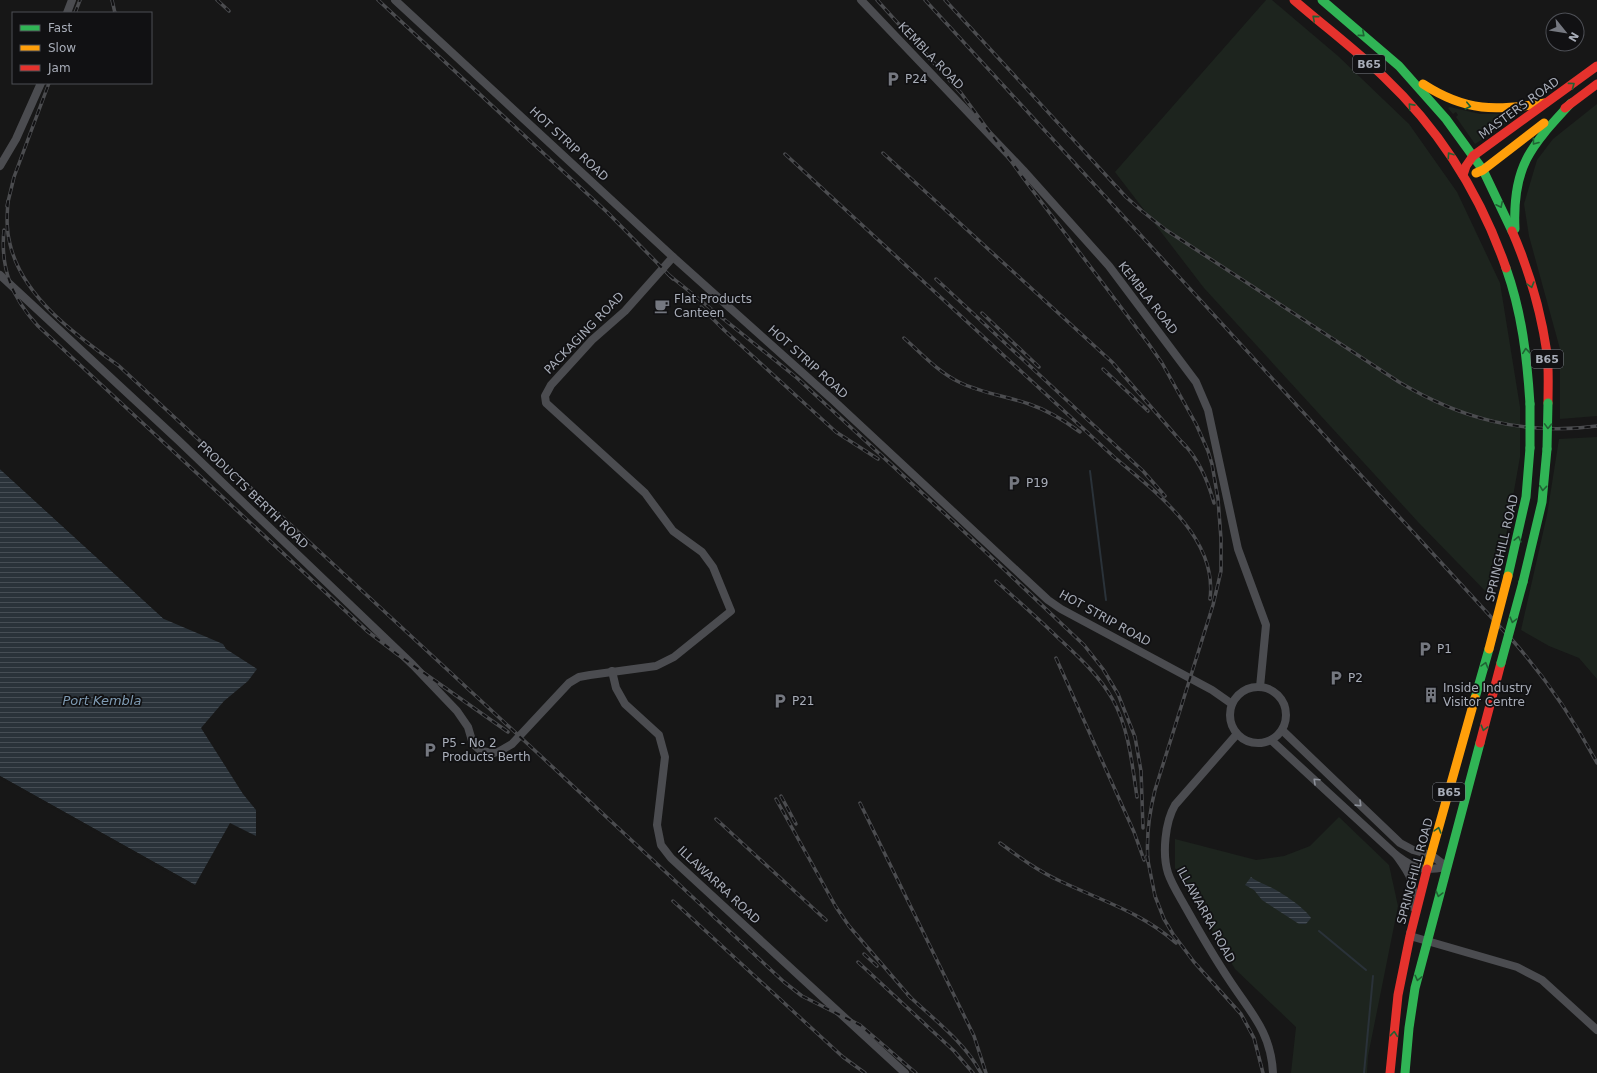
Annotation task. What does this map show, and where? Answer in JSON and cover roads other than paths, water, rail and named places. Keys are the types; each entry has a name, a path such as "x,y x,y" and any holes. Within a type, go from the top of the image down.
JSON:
{"main road":[{"name":"SPRINGHILL ROAD","path":"1294,0 1392,85 1436,136 1463,175 1491,229 1502,254 1520,315 1525,342 1530,404 1530,448 1528,490 1524,515 1489,649 1431,855 1410,936 1398,995 1390,1073"},
{"name":"B65","path":"1322,0 1399,66 1446,119 1483,170 1509,223 1522,254 1540,316 1546,355 1548,403 1547,449 1542,502 1415,988 1409,1028 1405,1073"},
{"path":"1399,66 1438,95 1469,107 1497,110 1548,103"},
{"name":"MASTERS ROAD","path":"1463,175 1466,166 1473,156 1597,66"},
{"path":"1463,175 1474,174 1483,170 1597,84"},
{"path":"1522,254 1515,228 1514,216 1516,187 1520,170 1533,145 1571,103"}],"street":[{"path":"67,12 72,0"},
{"name":"HOT STRIP ROAD","path":"395,0 1048,600 1061,609 1212,690 1232,704"},
{"name":"KEMBLA ROAD","path":"861,0 1018,165 1108,266 1196,382 1208,410 1238,550 1266,625 1260,686"},
{"path":"0,166 16,139 40,84"},
{"name":"PACKAGING ROAD","path":"612,672 656,666 674,657 731,611 709,559 702,552 673,531 644,493 546,404 545,396 556,379 592,340 625,311 673,257"},
{"name":"PRODUCTS BERTH ROAD","path":"0,275 54,327 178,440 413,665 462,718 468,726 473,744 481,751 494,753 505,749 520,736 569,683 579,677 612,672"},
{"name":"ILLAWARRA ROAD","path":"612,672 616,688 625,704 659,735 665,757 657,825 660,845 671,858 905,1073"},
{"path":"1260,686 1272,690 1283,701 1287,713 1282,730 1271,740 1263,743 1255,743 1244,740 1237,734 1230,720 1232,704 1242,692 1251,687 1260,686"},
{"path":"1282,730 1403,846 1431,855 1446,867"},
{"name":"ILLAWARRA ROAD","path":"1237,734 1174,805 1167,825 1166,865 1170,880 1206,945 1260,1023 1270,1052 1273,1073"},
{"path":"1271,740 1396,855 1412,866 1427,870 1446,867"},
{"path":"1337,800 1344,790"},
{"path":"1396,855 1408,873 1413,886 1410,936 1517,967 1542,980 1597,1030"}],"water":[{"name":"Port Kembla","path":"0,469 164,619 223,644 226,649 257,669 248,681 224,701 201,728 243,794 256,810 256,836 230,823 195,885 0,776"},
{"path":"1251,877 1286,896 1304,910 1311,918 1306,924 1299,924 1262,900 1254,890 1245,885"}],"waterway":[{"path":"1090,471 1106,600"},
{"path":"1319,931 1366,970"},
{"path":"1364,1073 1373,976"}],"railway":[{"path":"75,12 80,0"},
{"path":"112,0 115,12"},
{"path":"217,0 229,11"},
{"path":"378,0 608,213 673,279"},
{"path":"877,0 961,93 1148,343 1162,363 1196,424 1208,451 1212,464 1218,499 1221,539 1221,571 1213,605 1155,790 1148,825 1148,861"},
{"path":"925,0 1514,642 1559,700 1597,763"},
{"path":"945,0 1126,197 1166,230 1399,382 1446,406 1494,422 1519,426 1544,429 1597,426"},
{"path":"7,206 14,177 49,84"},
{"path":"883,153 1112,362 1185,446"},
{"path":"785,154 1114,457 1165,501 1181,518 1194,536 1204,556 1210,577 1210,599"},
{"path":"8,201 8,233 16,263 26,281 53,314 86,342 119,366 784,982 802,996 860,1025 916,1073"},
{"path":"4,230 4,257 10,282 21,305 38,326 367,631 397,654 508,732"},
{"path":"669,275 797,378 958,526 1084,645 1103,669 1118,694 1135,737 1141,771 1143,828"},
{"path":"936,279 1143,471 1165,496"},
{"path":"701,307 724,330 836,432 878,459"},
{"path":"982,313 1039,367"},
{"path":"904,338 937,368 951,378 976,389 1036,406 1056,416 1080,432"},
{"path":"1103,369 1148,411"},
{"path":"1182,442 1198,463 1209,487 1214,503"},
{"path":"996,581 1077,656 1093,672 1107,690 1123,723 1137,797"},
{"path":"1056,658 1134,832 1144,860"},
{"path":"781,796 796,824"},
{"path":"776,799 836,907 849,926 911,998"},
{"path":"860,803 974,1036 986,1073"},
{"path":"716,819 826,920"},
{"path":"1000,843 1044,873 1150,923 1176,943"},
{"path":"1147,856 1155,896 1164,919 1173,934 1194,962 1241,1014 1254,1038 1263,1073"},
{"path":"673,901 843,1057 865,1073"},
{"path":"864,954 877,966"},
{"path":"858,962 954,1051 973,1073"},
{"path":"908,995 957,1041 974,1061 981,1073"}],"place":[{"name":"P24","path":"893,79"},
{"name":"Flat Products Canteen","path":"662,306"},
{"name":"P19","path":"1014,483"},
{"name":"P1","path":"1425,649"},
{"name":"P2","path":"1336,678"},
{"name":"Inside Industry Visitor Centre","path":"1431,695"},
{"name":"P21","path":"780,701"},
{"name":"P5 - No 2 Products Berth","path":"430,750"}]}
